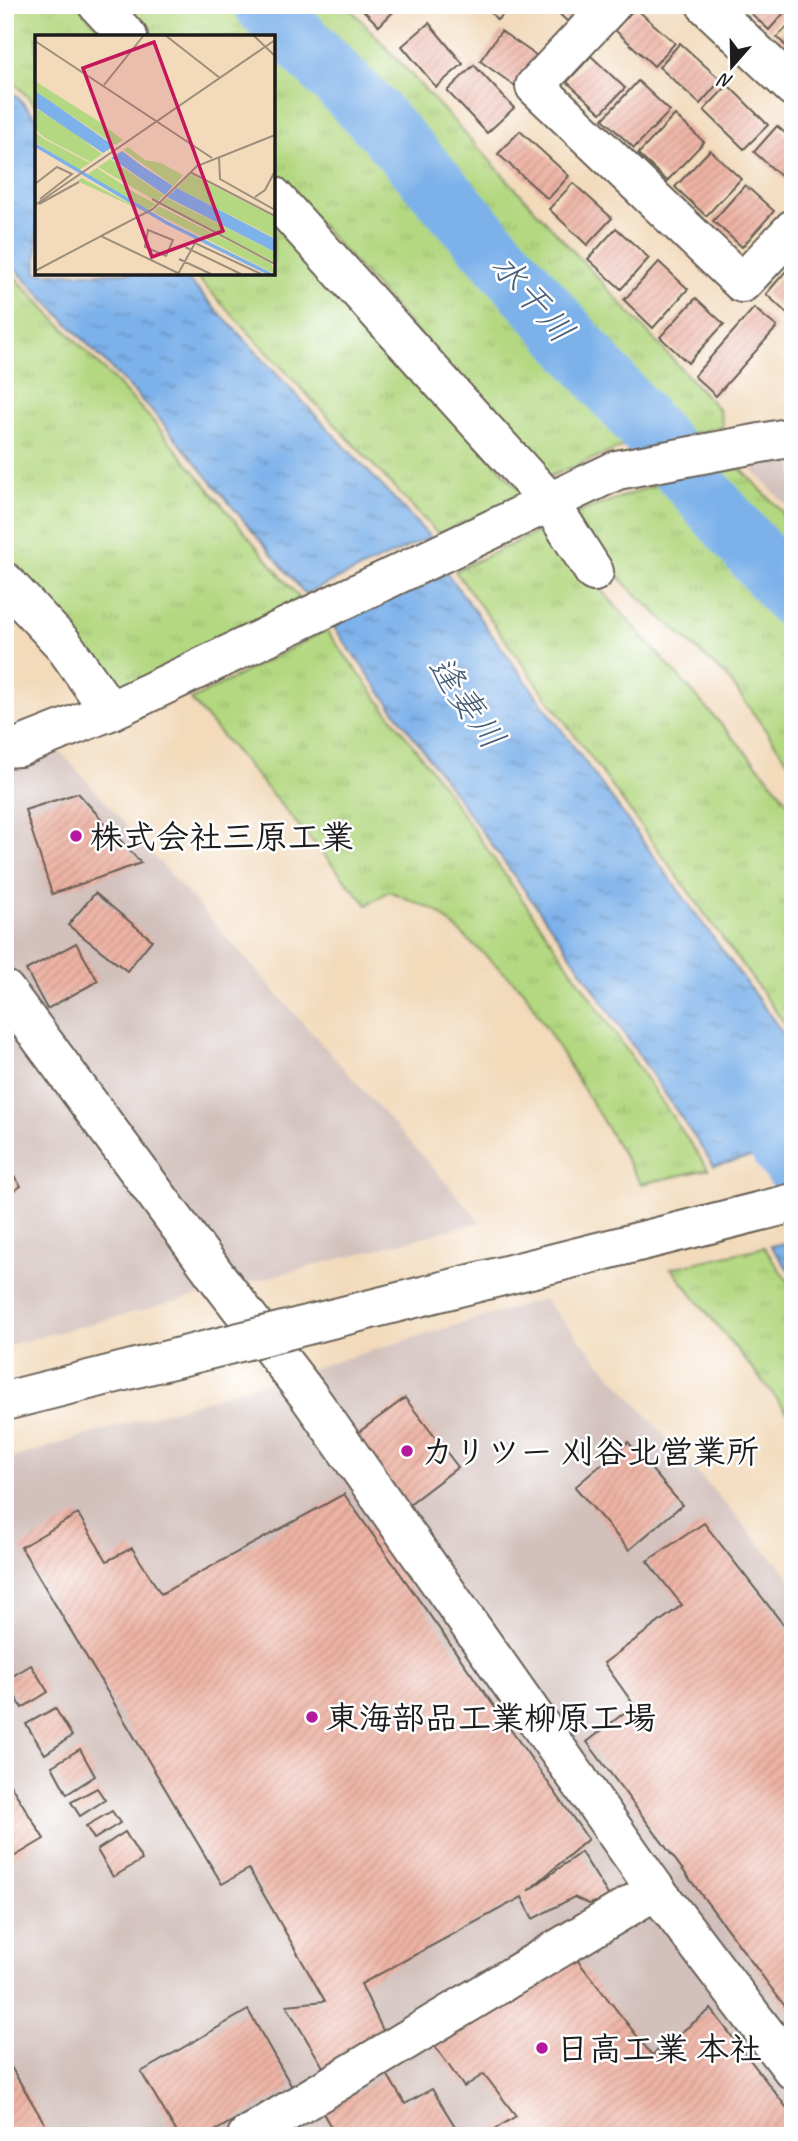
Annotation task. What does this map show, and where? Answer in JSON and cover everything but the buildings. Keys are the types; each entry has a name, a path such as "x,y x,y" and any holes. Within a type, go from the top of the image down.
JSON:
{"street":[{"path":"98,5 126,35"},
{"path":"611,5 535,86 742,283 793,229"},
{"path":"706,5 793,87"},
{"path":"275,198 550,501 594,572"},
{"path":"5,748 19,747 110,711 617,470 793,437"},
{"path":"5,582 63,644 110,711"},
{"path":"5,990 217,1277 308,1395 656,1890 793,2070"},
{"path":"5,1401 793,1203"},
{"path":"247,2136 656,1890"}],"shaded area":[{"path":"793,457 793,512 745,462"},
{"path":"60,751 481,1222 5,1346 5,769 21,768"},
{"path":"544,1299 793,1581 793,2136 5,2136 5,1460"}],"green space":[{"path":"5,5 78,5 105,35 35,35 35,105 5,73"},
{"path":"119,5 232,5 259,35 147,35"},
{"path":"307,5 347,5 719,410 723,427 683,435"},
{"path":"275,51 420,204 627,445 548,477 275,175"},
{"path":"275,220 524,495 438,534 195,275 275,275"},
{"path":"5,267 151,419 300,599 121,691 5,565"},
{"path":"740,468 793,523 793,563 712,472"},
{"path":"664,482 793,631 793,768 727,677 628,587 571,515"},
{"path":"546,528 768,777 793,809 793,1035 455,571"},
{"path":"326,630 430,768 708,1169 641,1184 524,991 437,911 389,891 367,905 191,700"},
{"path":"764,1247 793,1289 793,1419 671,1268"}],"water":[{"path":"5,84 35,116 35,275 184,275 430,537 305,594 156,415 5,258"},
{"path":"447,573 793,1047 793,1147 714,1166 565,946 333,626"},
{"path":"793,1241 793,1276 771,1246"}],"waterway":[{"name":"水干川","path":"265,5 379,121 793,598"},
{"name":"逢妻川","path":"732,1079 793,1164"}],"place":[{"name":"株式会社三原工業","path":"76,836"},
{"name":"カリツー 刈谷北営業所","path":"407,1451"},
{"name":"東海部品工業柳原工場","path":"312,1717"},
{"name":"日高工業 本社","path":"542,2048"}]}
